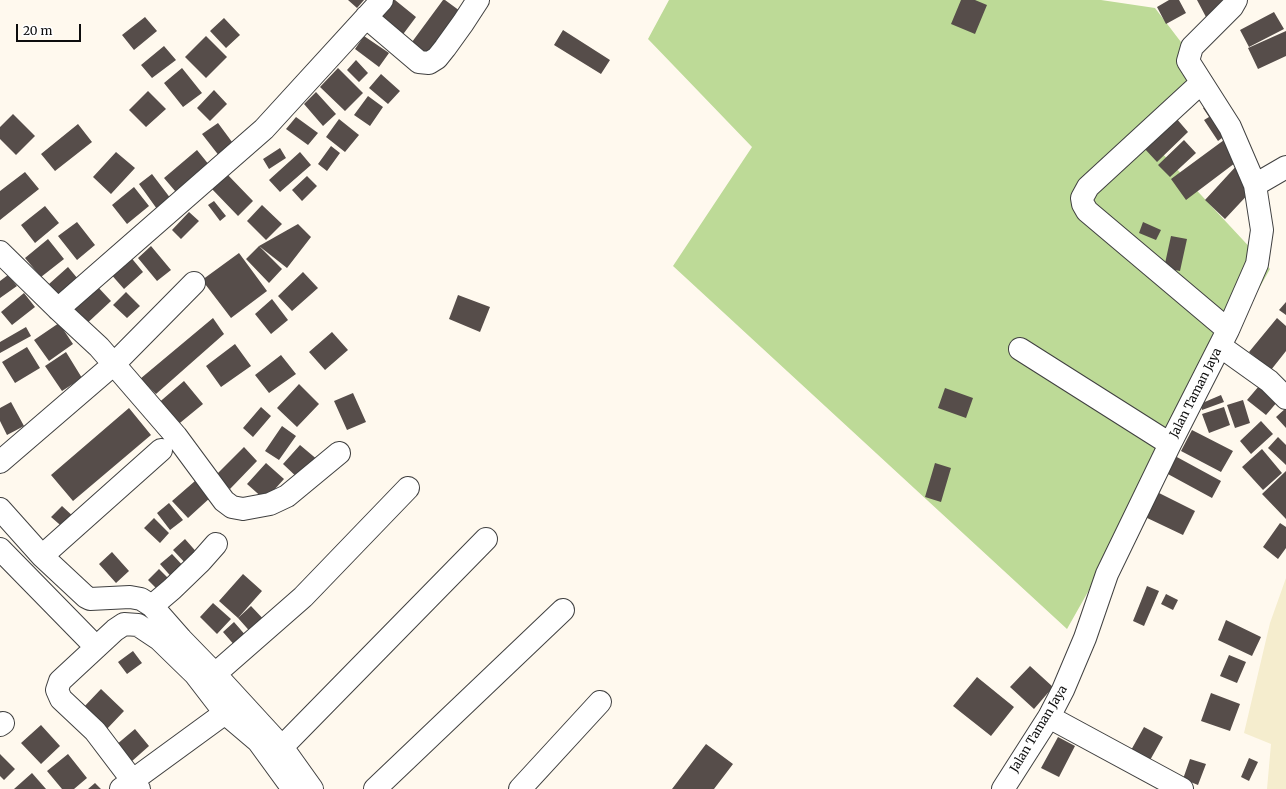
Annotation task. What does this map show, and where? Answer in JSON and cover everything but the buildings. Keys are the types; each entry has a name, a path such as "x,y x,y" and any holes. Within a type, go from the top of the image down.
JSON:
{"street":[{"path":"58,309 264,129 382,0"},
{"path":"366,17 419,62 429,63 437,58 445,48 478,0"},
{"name":"Jalan Taman Jaya","path":"1003,789 1049,717 1063,690 1085,638 1107,574 1170,444 1224,338 1257,264 1262,230 1255,185 1230,127 1188,61 1192,47 1232,7 1236,0"},
{"path":"1202,83 1088,187 1082,198 1083,204 1088,211 1269,380 1286,398"},
{"path":"1255,185 1286,167"},
{"path":"0,252 99,347 176,436 224,501 232,507 243,509 270,504 287,496 339,453"},
{"path":"0,462 114,364 194,283"},
{"path":"1020,349 1170,444"},
{"path":"42,556 161,450"},
{"path":"215,674 303,597 408,488"},
{"path":"0,509 42,556 86,597 90,599 130,597 141,599 152,606 282,747 312,789"},
{"path":"282,747 486,539"},
{"path":"152,606 201,561 216,544"},
{"path":"0,549 96,647"},
{"path":"375,789 563,610"},
{"path":"225,713 131,786 95,731 61,698 57,690 60,681 115,630 124,624 138,625 159,639 195,674 225,713 258,740 293,789"},
{"path":"520,789 600,702"},
{"path":"1049,717 1174,787"}],"shaded area":[{"path":"1286,578 1286,789 1267,789 1271,744 1244,733 1270,623"}],"green space":[{"path":"669,0 1101,0 1155,8 1200,67 1147,137 1270,269 1067,629 673,266 752,147 648,39"}]}
